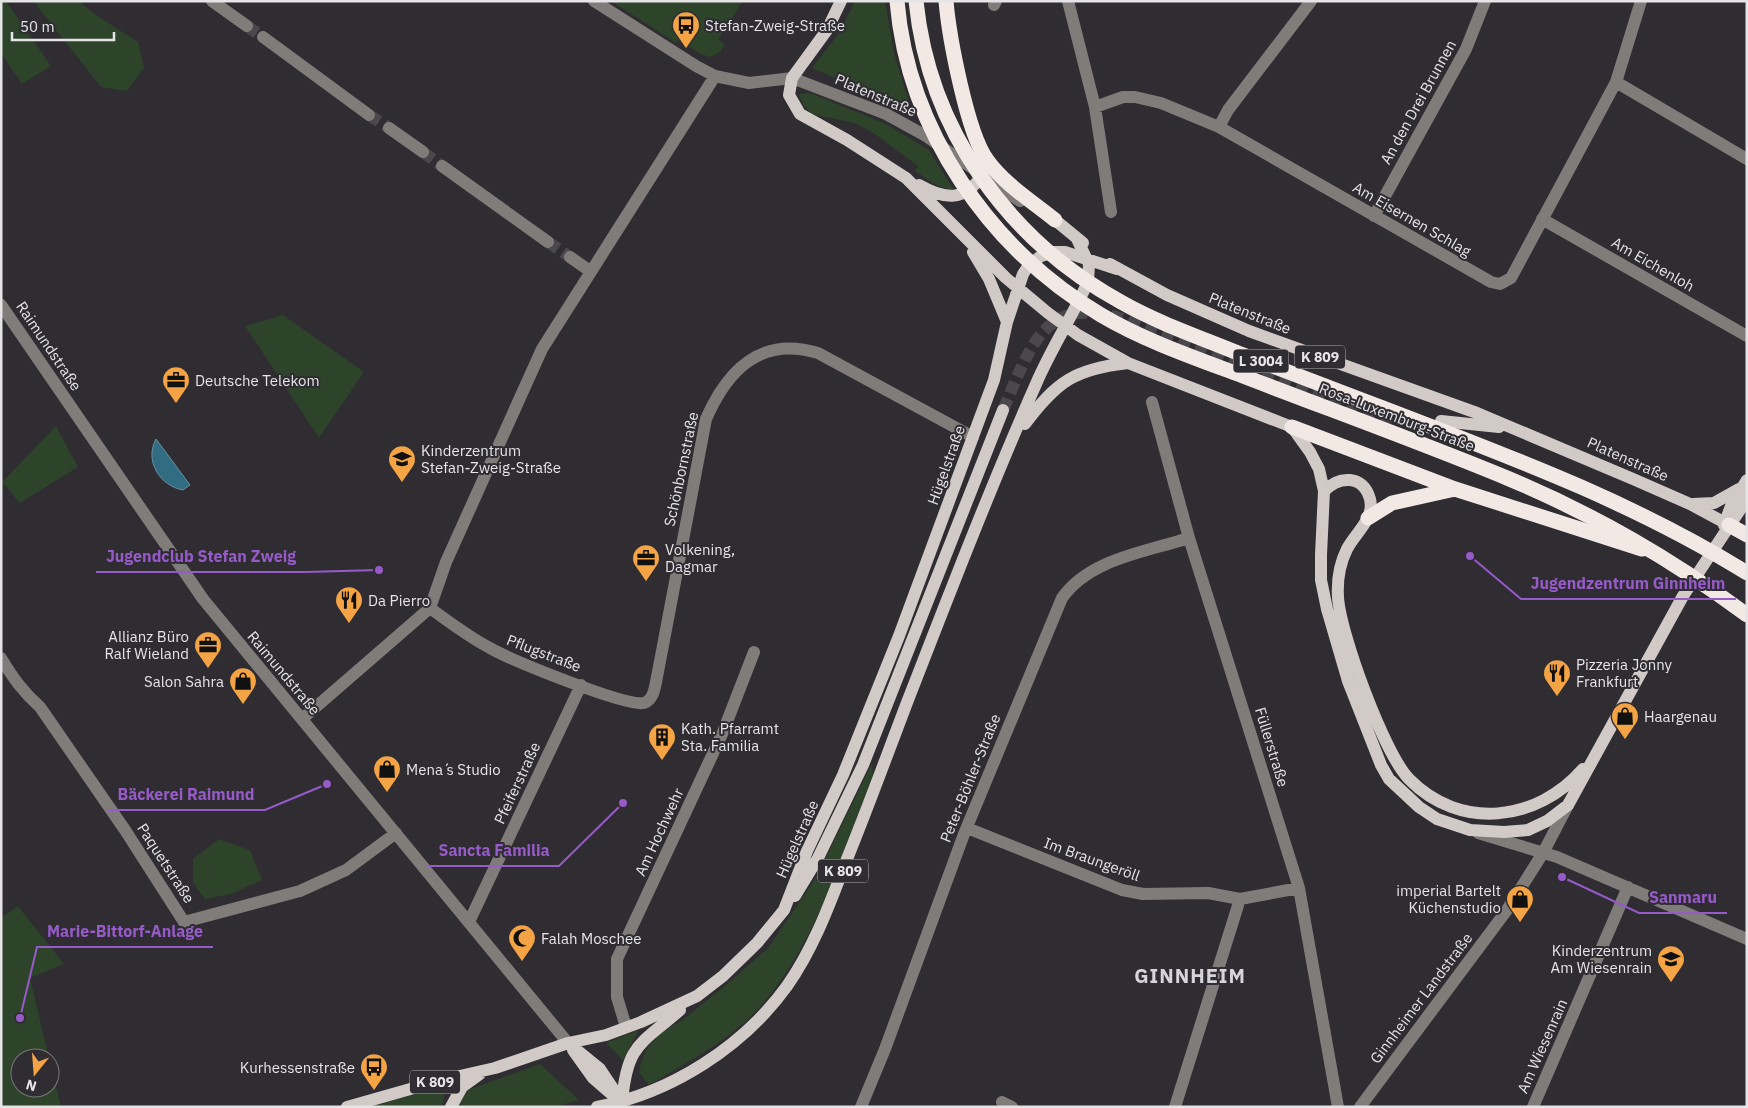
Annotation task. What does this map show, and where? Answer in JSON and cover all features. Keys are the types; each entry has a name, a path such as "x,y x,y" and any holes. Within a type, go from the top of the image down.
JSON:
{"highway":[{"name":"Rosa-Luxemburg-Straße","path":"897,1 905,52 916,90 945,154 968,192 989,220 1034,266 1067,293 1103,316 1164,345 1506,478 1578,509 1658,554 1747,615"},
{"name":"Rosa-Luxemburg-Straße","path":"916,1 923,48 933,81 958,143 978,175 1001,206 1072,271 1120,302 1171,326 1471,442 1606,497 1686,537 1747,573"},
{"path":"946,1 954,50 969,116 978,144 986,159 1007,181 1056,220"},
{"path":"983,174 986,159"},
{"path":"1292,428 1455,489 1658,554"},
{"path":"1368,518 1392,503 1455,489"},
{"path":"1725,528 1747,534"}],"main road":[{"path":"841,1 827,30 792,78 789,95 800,114 859,147 906,178 928,190 947,197 956,196 967,191 976,184 983,174"},
{"path":"906,178 1018,289 1064,326 1128,363 1292,428"},
{"name":"Platenstraße","path":"1056,220 1077,239 1117,269 1167,296 1250,331 1519,430 1690,504 1725,528"},
{"path":"964,237 989,279 1007,322"},
{"path":"1015,436 1036,384 1088,282 1090,274 1087,258 1077,239"},
{"name":"K 809","path":"1007,322 1023,274 1029,265 1041,256 1066,252 1117,269"},
{"name":"Hügelstraße","path":"347,1107 442,1080 486,1070 568,1043 606,1035 697,996 741,960 784,910 807,851 844,775 974,437 994,380 1007,322"},
{"name":"K 809","path":"597,1107 624,1104 687,1074 730,1045 768,1009 802,961 832,898 1015,436 1037,408 1068,379 1091,369 1128,363"},
{"name":"K 809","path":"784,910 818,858 864,765 1003,410"},
{"name":"K 809","path":"1441,421 1519,430"},
{"name":"Ginnheimer Landstraße","path":"1292,428 1319,469 1324,492 1320,555 1321,580 1327,609 1348,682 1381,765 1389,778 1419,807 1437,819 1470,830 1504,832 1528,830 1548,821 1568,805 1679,604 1725,528 1747,499"},
{"path":"1324,492 1332,483 1344,479 1361,483 1368,492 1370,501 1368,518"},
{"path":"1690,504 1714,503 1733,494 1745,483"},
{"name":"Ginnheimer Landstraße","path":"1725,528 1745,483"},
{"name":"Ginnheimer Landstraße","path":"1368,518 1346,550 1341,566 1338,597 1354,658 1390,752 1409,779 1431,796 1457,808 1477,813 1506,813 1545,800 1568,783 1596,754"},
{"path":"624,1104 628,1070 635,1050 646,1037 697,996"},
{"path":"568,1043 600,1069 624,1104"},
{"path":"451,1107 462,1087 486,1070"}],"street":[{"path":"212,1 247,26"},
{"name":"Platenstraße","path":"594,1 696,66 715,76 749,83 792,78 886,114 926,136 1020,201 1056,220"},
{"path":"1068,1 1095,107 1111,212"},
{"path":"1219,127 1228,110 1311,1"},
{"name":"An den Drei Brunnen","path":"1374,216 1466,49 1485,1"},
{"name":"Am Eisernen Schlag","path":"1095,107 1123,96 1135,97 1161,103 1219,127 1491,282 1500,284 1511,278 1616,82 1641,1"},
{"path":"263,37 370,115"},
{"path":"302,719 430,608 446,562 542,349 715,76"},
{"path":"1616,82 1747,159"},
{"path":"389,128 423,152"},
{"path":"442,166 548,242"},
{"name":"Am Eichenloh","path":"1542,219 1747,336"},
{"path":"570,257 590,271"},
{"name":"Raimundstraße","path":"1,305 203,599 568,1043"},
{"name":"Schönbornstraße","path":"652,695 703,432 709,413 722,387 739,368 773,350 792,348 818,353 974,437"},
{"name":"Füllerstraße","path":"1152,402 1189,538 1299,888 1338,1107"},
{"name":"Peter-Böhler-Straße","path":"861,1107 885,1049 967,828 1054,616 1070,586 1084,574 1113,562 1189,538"},
{"name":"Pflugstraße","path":"430,608 488,648 509,658 636,703 649,700 652,695"},
{"name":"Am Hochwehr","path":"626,1027 617,996 617,959 723,732 754,652"},
{"name":"Paquetstraße","path":"1,658 19,687 40,707 125,830 184,922 300,891 346,870 396,833"},
{"name":"Pfeiferstraße","path":"469,922 581,685"},
{"name":"Ginnheimer Landstraße","path":"1360,1107 1507,910 1543,853 1568,805"},
{"name":"Im Braungeröll","path":"967,828 1122,890 1144,894 1208,893 1240,899 1299,888"},
{"path":"1470,830 1543,853 1747,939"},
{"name":"Am Wiesenrain","path":"1533,1107 1628,888"},
{"path":"1176,1107 1240,899"}],"green space":[{"path":"1,1 6,1 51,66 22,84 1,53"},
{"path":"33,1 79,1 96,15 138,42 144,68 127,91 101,87"},
{"path":"611,1 743,1 718,40 725,44 720,52 710,57 700,54 679,39 676,43"},
{"path":"855,1 885,1 894,53 912,112 812,68 839,33"},
{"path":"810,93 886,124 929,150 954,190 938,185 915,171 918,166 872,132 854,123 812,114 803,105 799,94"},
{"path":"283,315 364,372 319,438 245,326"},
{"path":"56,426 78,467 20,503 2,482"},
{"path":"872,763 873,774 826,897 796,957 778,984 747,1021 706,1051 649,1085 639,1072 642,1059 648,1047 663,1031 684,1019 768,948 817,876"},
{"path":"219,839 250,850 262,880 231,894 205,899 193,883 193,859"},
{"path":"18,906 64,964 30,978 47,1048 10,1048 10,1098 59,1098 61,1107 1,1107 1,918"},
{"path":"639,1030 623,1060 606,1043"},
{"path":"540,1064 579,1100 554,1107 458,1107 468,1090"},
{"path":"449,1085 442,1107 370,1107"}],"water":[{"path":"156,439 190,485 183,490 167,483 156,471 152,456"}],"tunnel":[{"path":"247,26 263,37"},
{"path":"369,115 389,128"},
{"path":"423,152 442,166"},
{"path":"548,242 570,257"},
{"path":"1003,410 1023,363 1034,344 1046,329 1061,318 1079,313 1102,314 1131,322 1359,411 1400,419"}],"place":[{"name":"Stefan-Zweig-Straße","path":"686,49"},
{"name":"Deutsche Telekom","path":"176,404"},
{"name":"Kinderzentrum Stefan-Zweig-Straße","path":"402,483"},
{"name":"Jugendzentrum Ginnheim","path":"1470,556"},
{"name":"Jugendclub Stefan Zweig","path":"379,570"},
{"name":"Volkening, Dagmar","path":"646,582"},
{"name":"Da Pierro","path":"349,624"},
{"name":"Allianz Büro Ralf Wieland","path":"208,669"},
{"name":"Pizzeria Jonny Frankfurt","path":"1557,697"},
{"name":"Salon Sahra","path":"243,705"},
{"name":"Haargenau","path":"1625,740"},
{"name":"Kath. Pfarramt Sta. Familia","path":"662,761"},
{"name":"Bäckerei Raimund","path":"327,784"},
{"name":"Mena ́s Studio","path":"387,793"},
{"name":"Sancta Familia","path":"623,803"},
{"name":"Sanmaru","path":"1562,877"},
{"name":"imperial Bartelt Küchenstudio","path":"1520,923"},
{"name":"Falah Moschee","path":"522,962"},
{"name":"Kinderzentrum Am Wiesenrain","path":"1671,983"},
{"name":"Marie-Bittorf-Anlage","path":"20,1018"},
{"name":"Kurhessenstraße","path":"374,1091"}],"district":[{"name":"GINNHEIM","path":"1190,975"}]}
